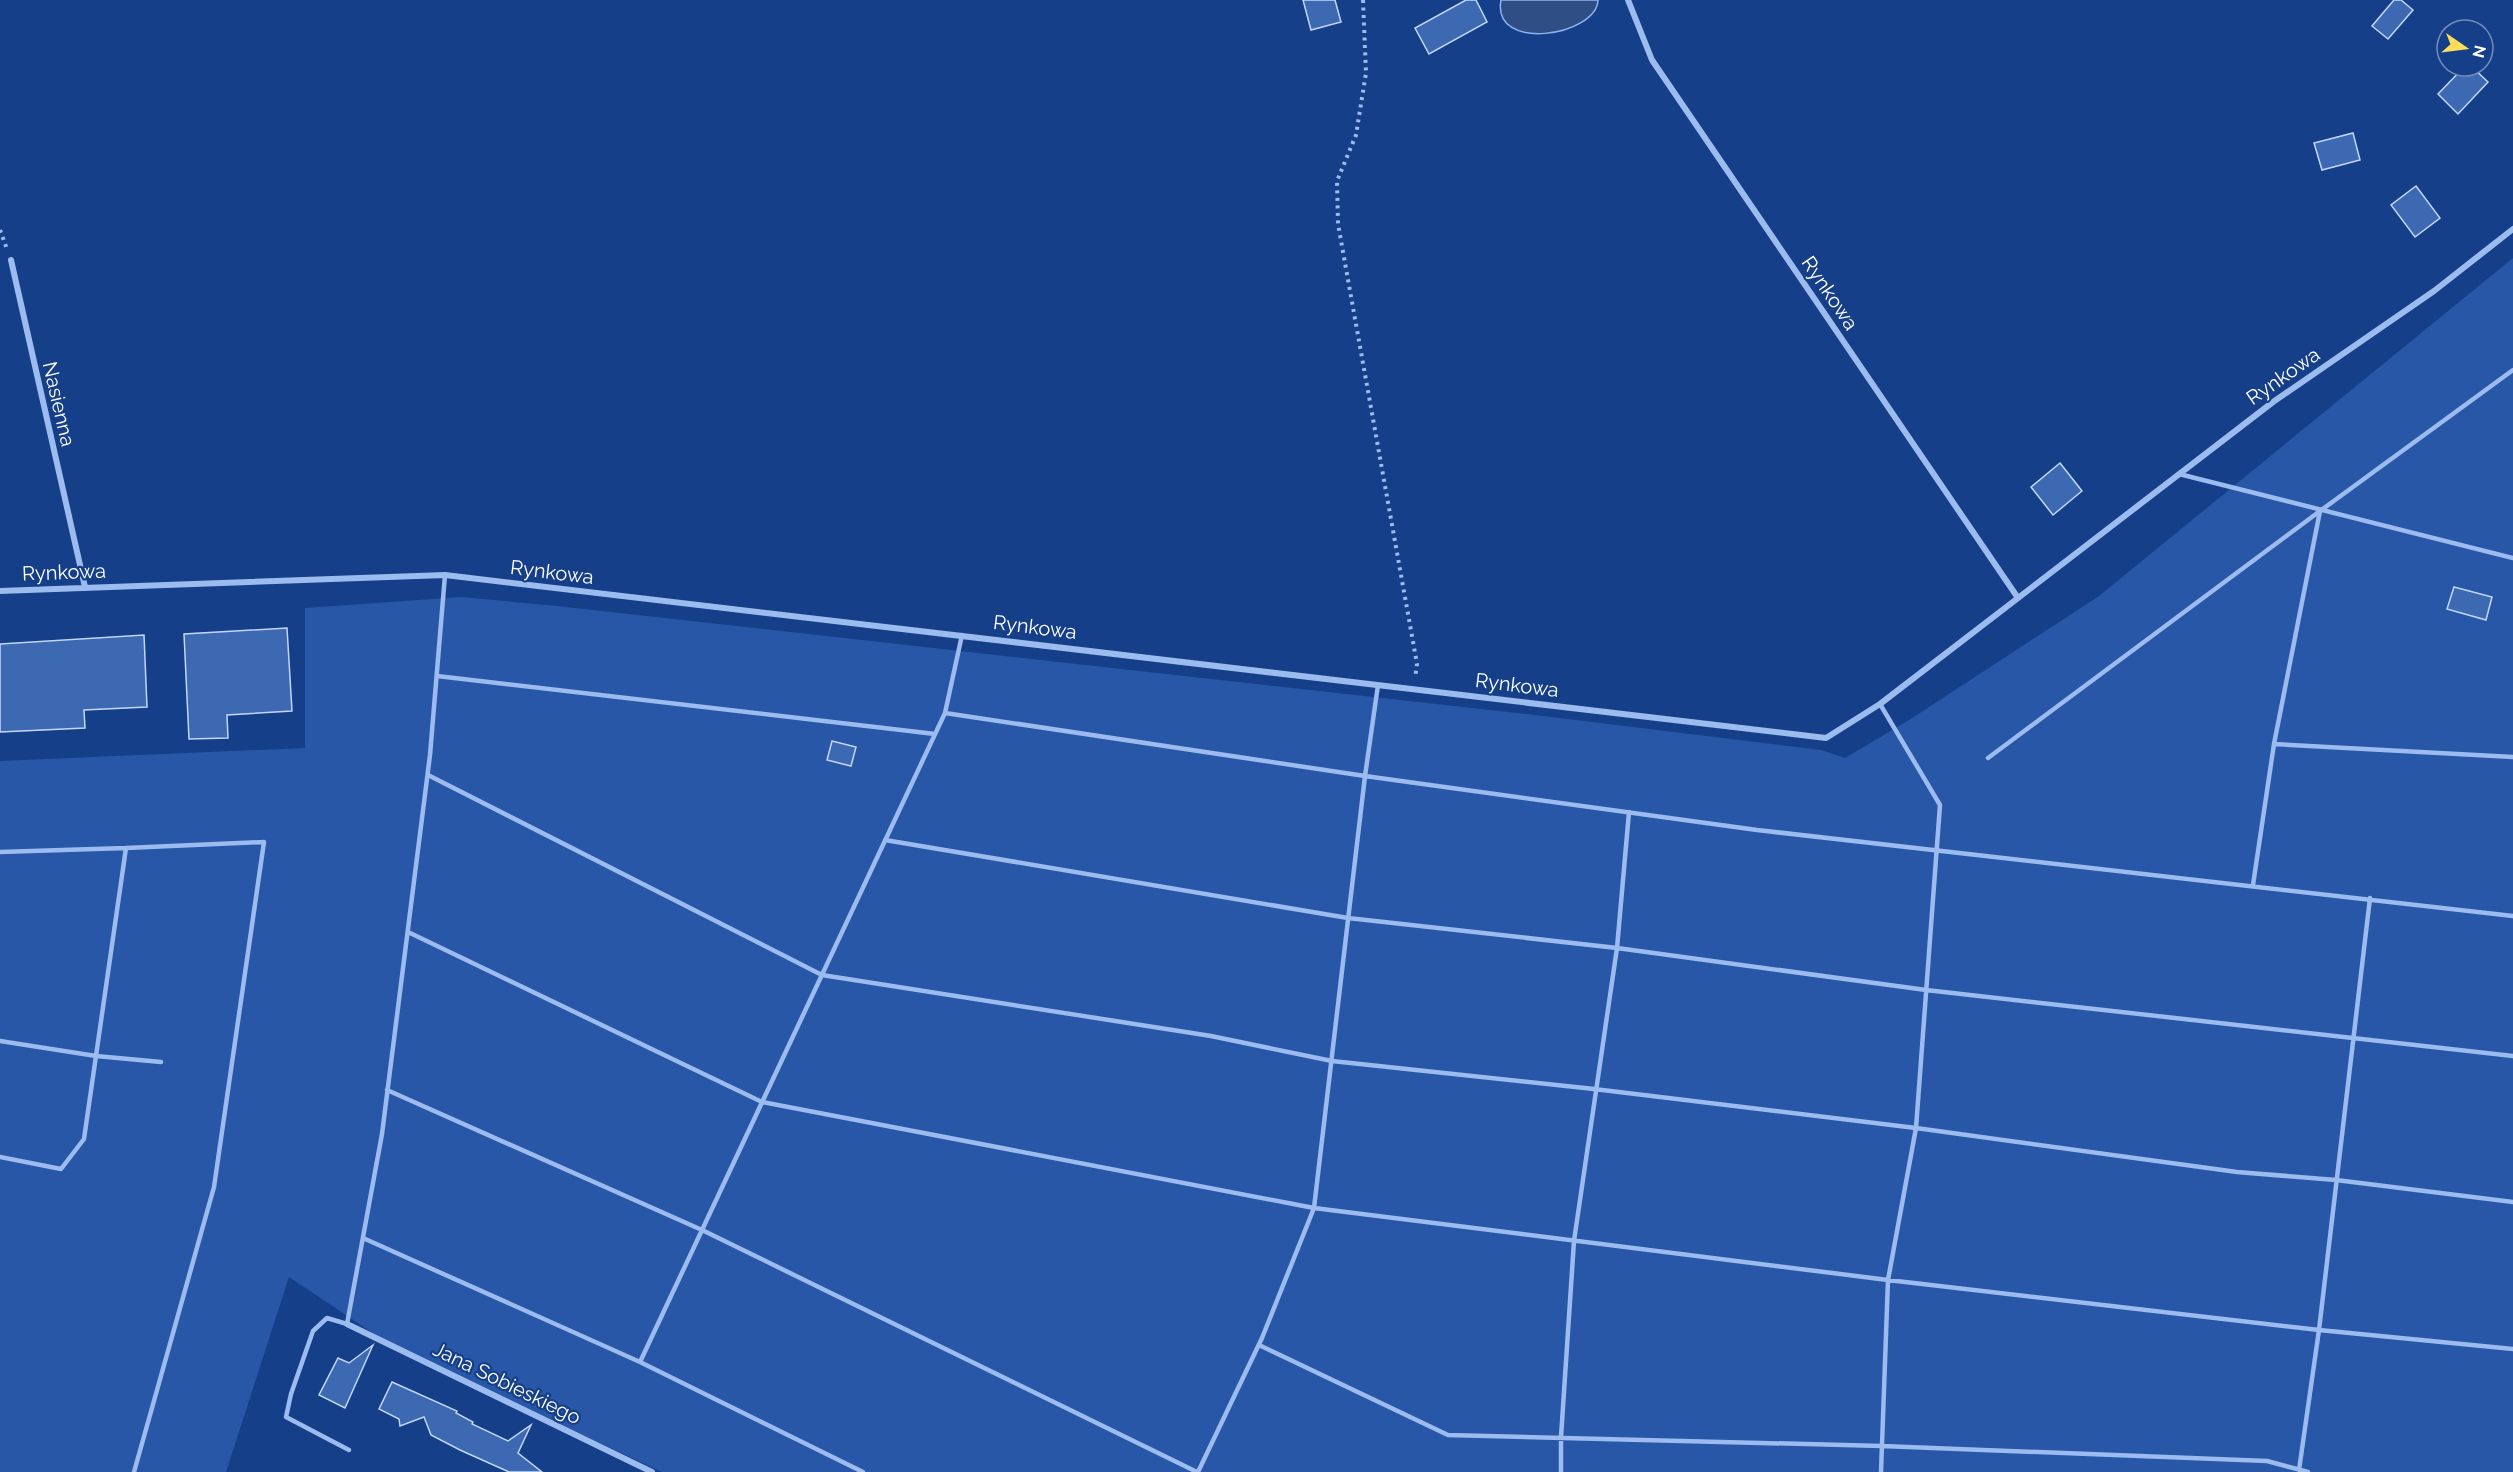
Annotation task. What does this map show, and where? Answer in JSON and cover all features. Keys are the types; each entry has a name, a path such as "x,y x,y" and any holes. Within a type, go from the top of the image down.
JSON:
{"street":[{"name":"Rynkowa","path":"1628,0 1652,60 2018,598"},
{"name":"Rynkowa","path":"0,591 445,575 1826,738 1880,704 2273,402 2434,291 2513,229"},
{"name":"Nasienna","path":"11,260 85,587"},
{"name":"Jana Sobieskiego","path":"347,1324 652,1472"}],"lane":[{"path":"1988,758 2513,370"},
{"path":"2179,474 2513,558"},
{"path":"2253,885 2274,744 2320,511"},
{"path":"349,1450 286,1417 291,1394 313,1331 327,1318 347,1324 387,1090 408,932 428,775 445,575"},
{"path":"640,1362 945,713 962,635"},
{"path":"437,676 935,734"},
{"path":"387,1090 702,1230 1198,1472 1258,1345 1314,1208 1365,776 1378,685"},
{"path":"1880,704 1940,805 1916,1128 1888,1280 1881,1472"},
{"path":"945,713 1365,776 1758,830 2513,916"},
{"path":"2274,744 2513,757"},
{"path":"428,775 822,975 1211,1036 1332,1060 1916,1128 2237,1172 2336,1180 2513,1202"},
{"path":"1561,1472 1561,1437 1574,1241 1594,1089 1617,948 1629,812"},
{"path":"885,840 1348,918 1617,948 1926,990 2513,1056"},
{"path":"0,852 264,842 214,1187 134,1472"},
{"path":"0,1157 61,1169 84,1139 126,848"},
{"path":"2299,1471 2319,1329 2370,898"},
{"path":"408,932 762,1102 1314,1208 1888,1280 2513,1349"},
{"path":"0,1041 96,1056 161,1062"},
{"path":"363,1238 640,1362 863,1472"},
{"path":"1258,1345 1448,1435 1882,1446 2267,1461 2308,1472"}],"path":[{"path":"1363,0 1366,73 1356,135 1337,181 1338,224 1417,664 1413,690"},
{"path":"0,230 11,260"}],"shaded area":[{"path":"1501,0 1598,0 1593,13 1581,23 1564,30 1527,33 1512,27 1502,17"},
{"path":"2513,258 2513,1472 662,1472 392,1346 289,1277 226,1472 0,1472 0,761 305,748 305,608 461,597 557,606 1535,715 1821,750 1845,758 1909,720 2099,596"}],"building":[{"path":"1303,0 1335,0 1341,22 1311,30"},
{"path":"1466,0 1476,0 1487,22 1429,54 1415,28"},
{"path":"2394,0 2401,0 2413,10 2388,39 2372,26"},
{"path":"2453,78 2484,78 2488,82 2458,114 2438,94"},
{"path":"2353,133 2360,160 2322,170 2314,143"},
{"path":"2416,186 2440,218 2415,237 2391,205"},
{"path":"2060,463 2082,491 2053,515 2031,487"},
{"path":"2454,587 2492,597 2486,620 2447,609"},
{"path":"287,628 292,711 227,715 228,738 189,739 184,634"},
{"path":"144,635 147,707 84,710 85,728 0,732 0,644"},
{"path":"832,741 856,747 851,766 827,760"},
{"path":"373,1345 345,1408 319,1395 338,1358 349,1363"},
{"path":"392,1382 457,1411 456,1413 473,1422 472,1424 508,1441 531,1425 518,1453 542,1472 509,1472 460,1450 431,1435 424,1417 400,1426 399,1419 379,1409"}]}
